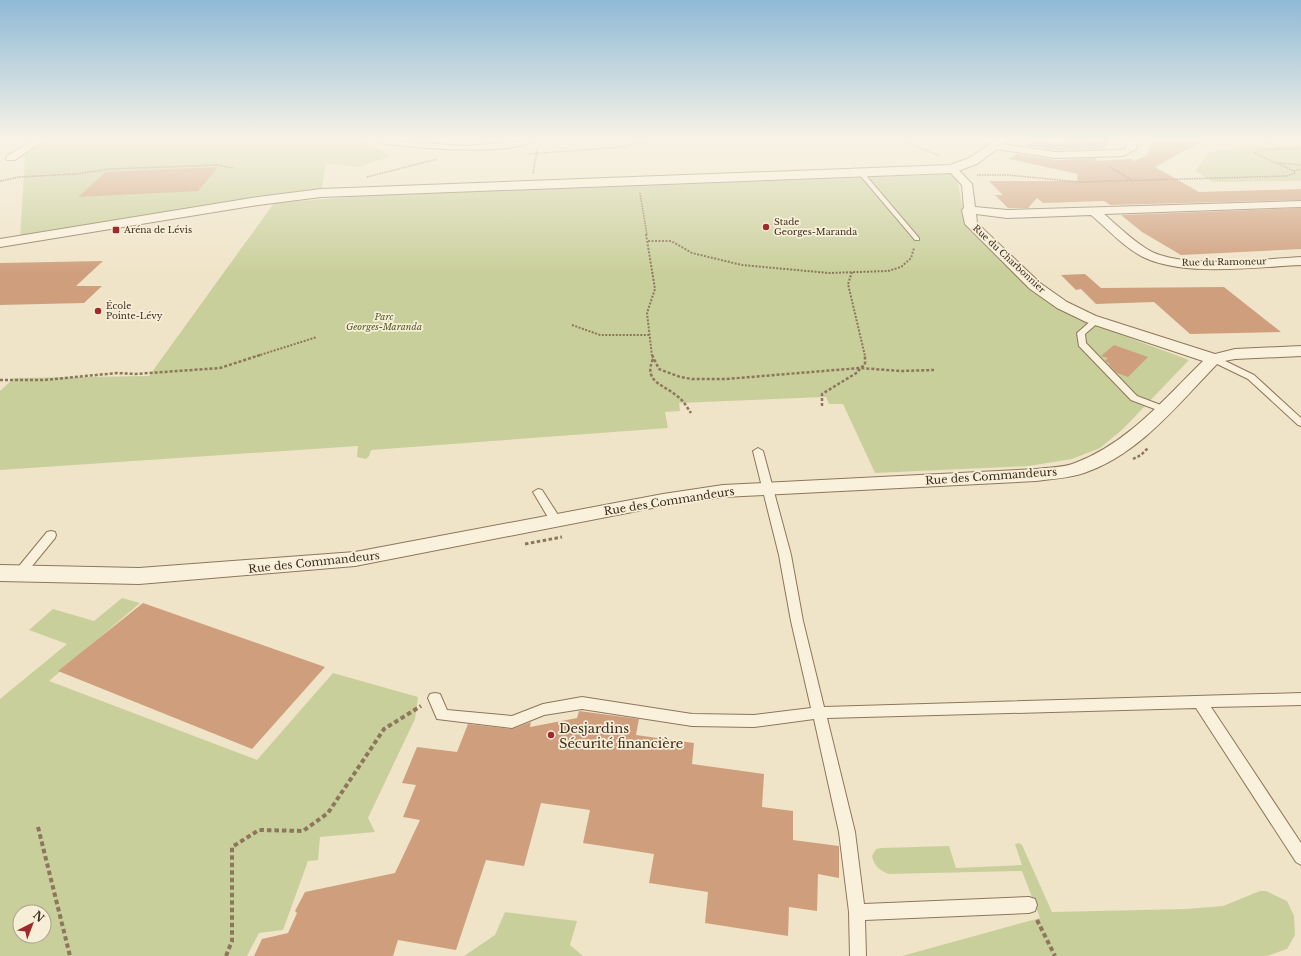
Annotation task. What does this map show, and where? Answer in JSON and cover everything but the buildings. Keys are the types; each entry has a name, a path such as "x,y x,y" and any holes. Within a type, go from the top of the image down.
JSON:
{"street":[{"path":"0,243 292,196 358,191 540,185"},
{"name":"Rue du Charbonnier","path":"967,185 968,210 971,224 1035,286 1062,305 1096,321 1214,359"},
{"path":"968,210 1007,214 1301,204"},
{"name":"Rue du Ramoneur","path":"1092,210 1147,254 1169,261 1195,264 1301,261"},
{"path":"1214,359 1236,354 1301,351"},
{"name":"Rue des Commandeurs","path":"9,573 139,576 245,569 355,559 663,500 723,491 1036,475 1078,469 1116,450 1135,437 1214,359"}],"lane":[{"path":"871,185 917,239"},
{"path":"1096,321 1080,333 1082,344 1134,398 1163,409"},
{"path":"1214,359 1251,377 1301,423"},
{"path":"758,451 785,555 796,621 847,832 857,912 858,956"},
{"path":"538,492 556,521"},
{"path":"9,573 51,535"},
{"path":"435,698 442,715 512,722 543,710 582,703 692,720 754,721 818,713 1301,699"},
{"path":"1200,702 1301,857"},
{"path":"857,912 1029,905"}],"path":[{"path":"638,185 655,289 647,313 649,335 653,360 659,369 668,373 692,379 726,379 860,368 901,371 934,370"},
{"path":"648,241 671,241 692,252 742,265 783,270 888,272 900,267 911,258 917,239"},
{"path":"822,406 822,394 858,372 860,368 865,365 866,360 848,284 852,272"},
{"path":"572,325 587,333 607,336 649,335"},
{"path":"0,380 17,381 123,372 134,374 220,368 317,336"},
{"path":"653,360 649,365 656,383 679,397 691,413"},
{"path":"226,956 232,941 232,847 259,830 303,831 328,813 384,729 435,698"},
{"path":"38,827 70,956"},
{"path":"1029,905 1055,956"}],"green space":[{"path":"23,185 322,185 321,193 20,240"},
{"name":"Parc Georges-Maranda","path":"670,185 958,185 966,224 1034,293 1092,324 1189,360 1122,430 1100,448 1072,459 1029,466 875,473 843,404 829,404 826,397 679,403 680,411 665,412 668,428 371,450 366,459 357,457 358,446 0,470 0,391 14,378 149,376 274,203 364,196"},
{"path":"122,598 140,603 49,681 257,760 333,673 418,697 415,719 368,818 375,832 320,837 318,860 308,861 283,930 259,933 247,956 0,956 0,699 67,644 29,630 53,609 94,621"},
{"path":"1019,843 1022,845 1052,912 1186,909 1223,906 1260,891 1266,891 1287,901 1294,916 1295,935 1287,949 1267,956 902,956 1040,918 1022,871 889,874 880,870 874,863 872,856 876,849 949,846 956,868 1022,865 1015,844"},
{"path":"505,912 577,921 570,945 583,956 464,956 495,935"}],"place":[{"name":"Stade Georges-Maranda","path":"766,227"},
{"name":"Aréna de Lévis","path":"116,230"},
{"name":"École Pointe-Lévy","path":"98,311"},
{"name":"Desjardins Sécurité financière","path":"551,735"}]}
